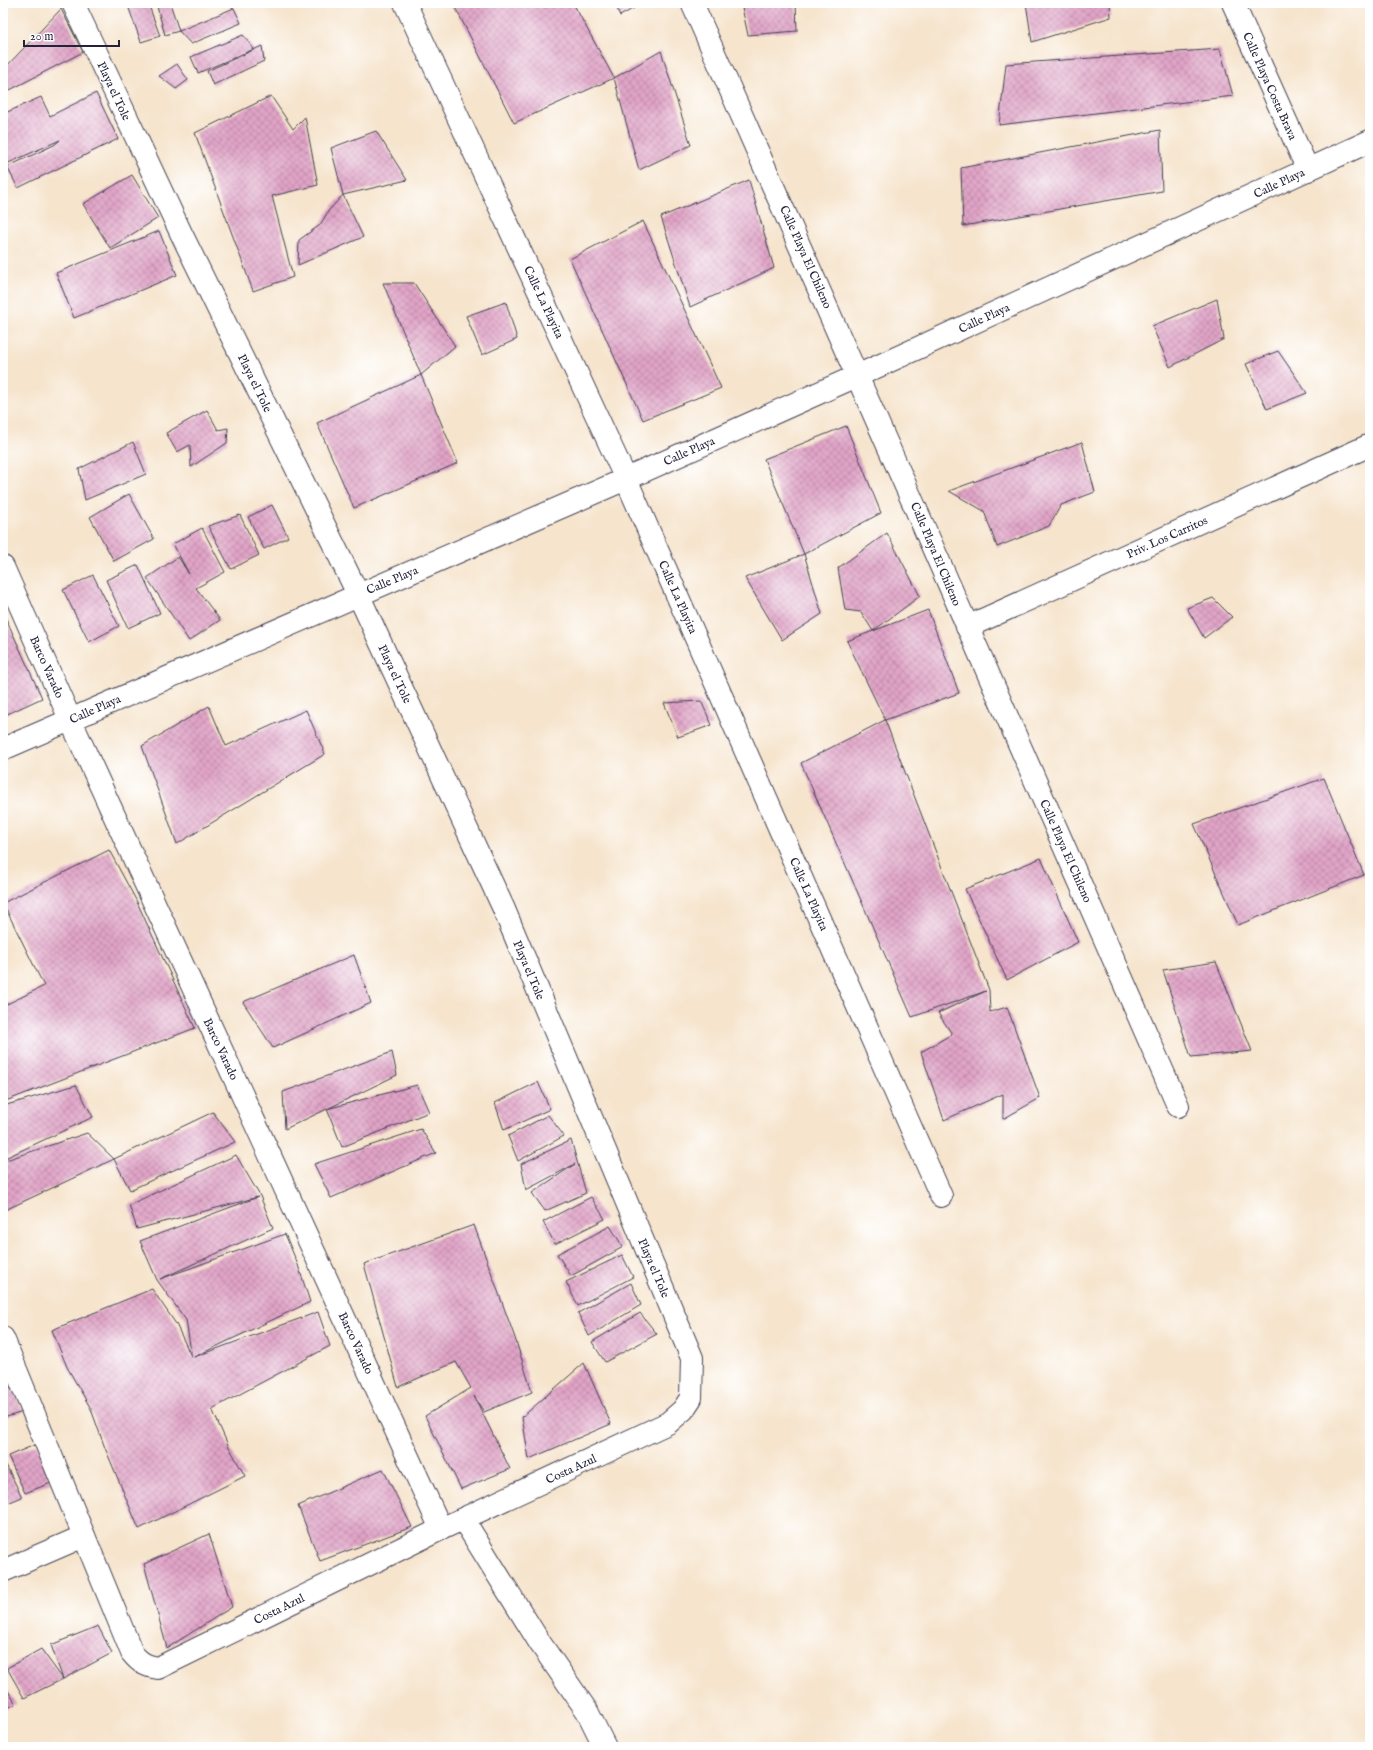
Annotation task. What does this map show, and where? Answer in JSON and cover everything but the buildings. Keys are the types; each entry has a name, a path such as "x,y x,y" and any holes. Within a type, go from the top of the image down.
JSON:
{"street":[{"name":"Playa el Tole","path":"73,3 181,233 358,594 503,907 692,1358"},
{"name":"Calle La Playita","path":"405,3 626,479 941,1196"},
{"name":"Calle Playa El Chileno","path":"692,3 859,375 967,627 1178,1106"},
{"name":"Calle Playa Costa Brava","path":"1233,3 1308,170"},
{"name":"Calle Playa","path":"3,749 626,479 859,375 1370,142"},
{"name":"Priv. Los Carritos","path":"967,627 1368,446"},
{"name":"Barco Varado","path":"3,567 70,719 441,1529"},
{"name":"Costa Azul","path":"3,1338 132,1653 139,1661 147,1666 158,1668 441,1529 668,1423 683,1410 691,1398 692,1358"},
{"path":"463,1519 540,1643 587,1711 605,1747"},
{"path":"3,1571 84,1536"}]}
